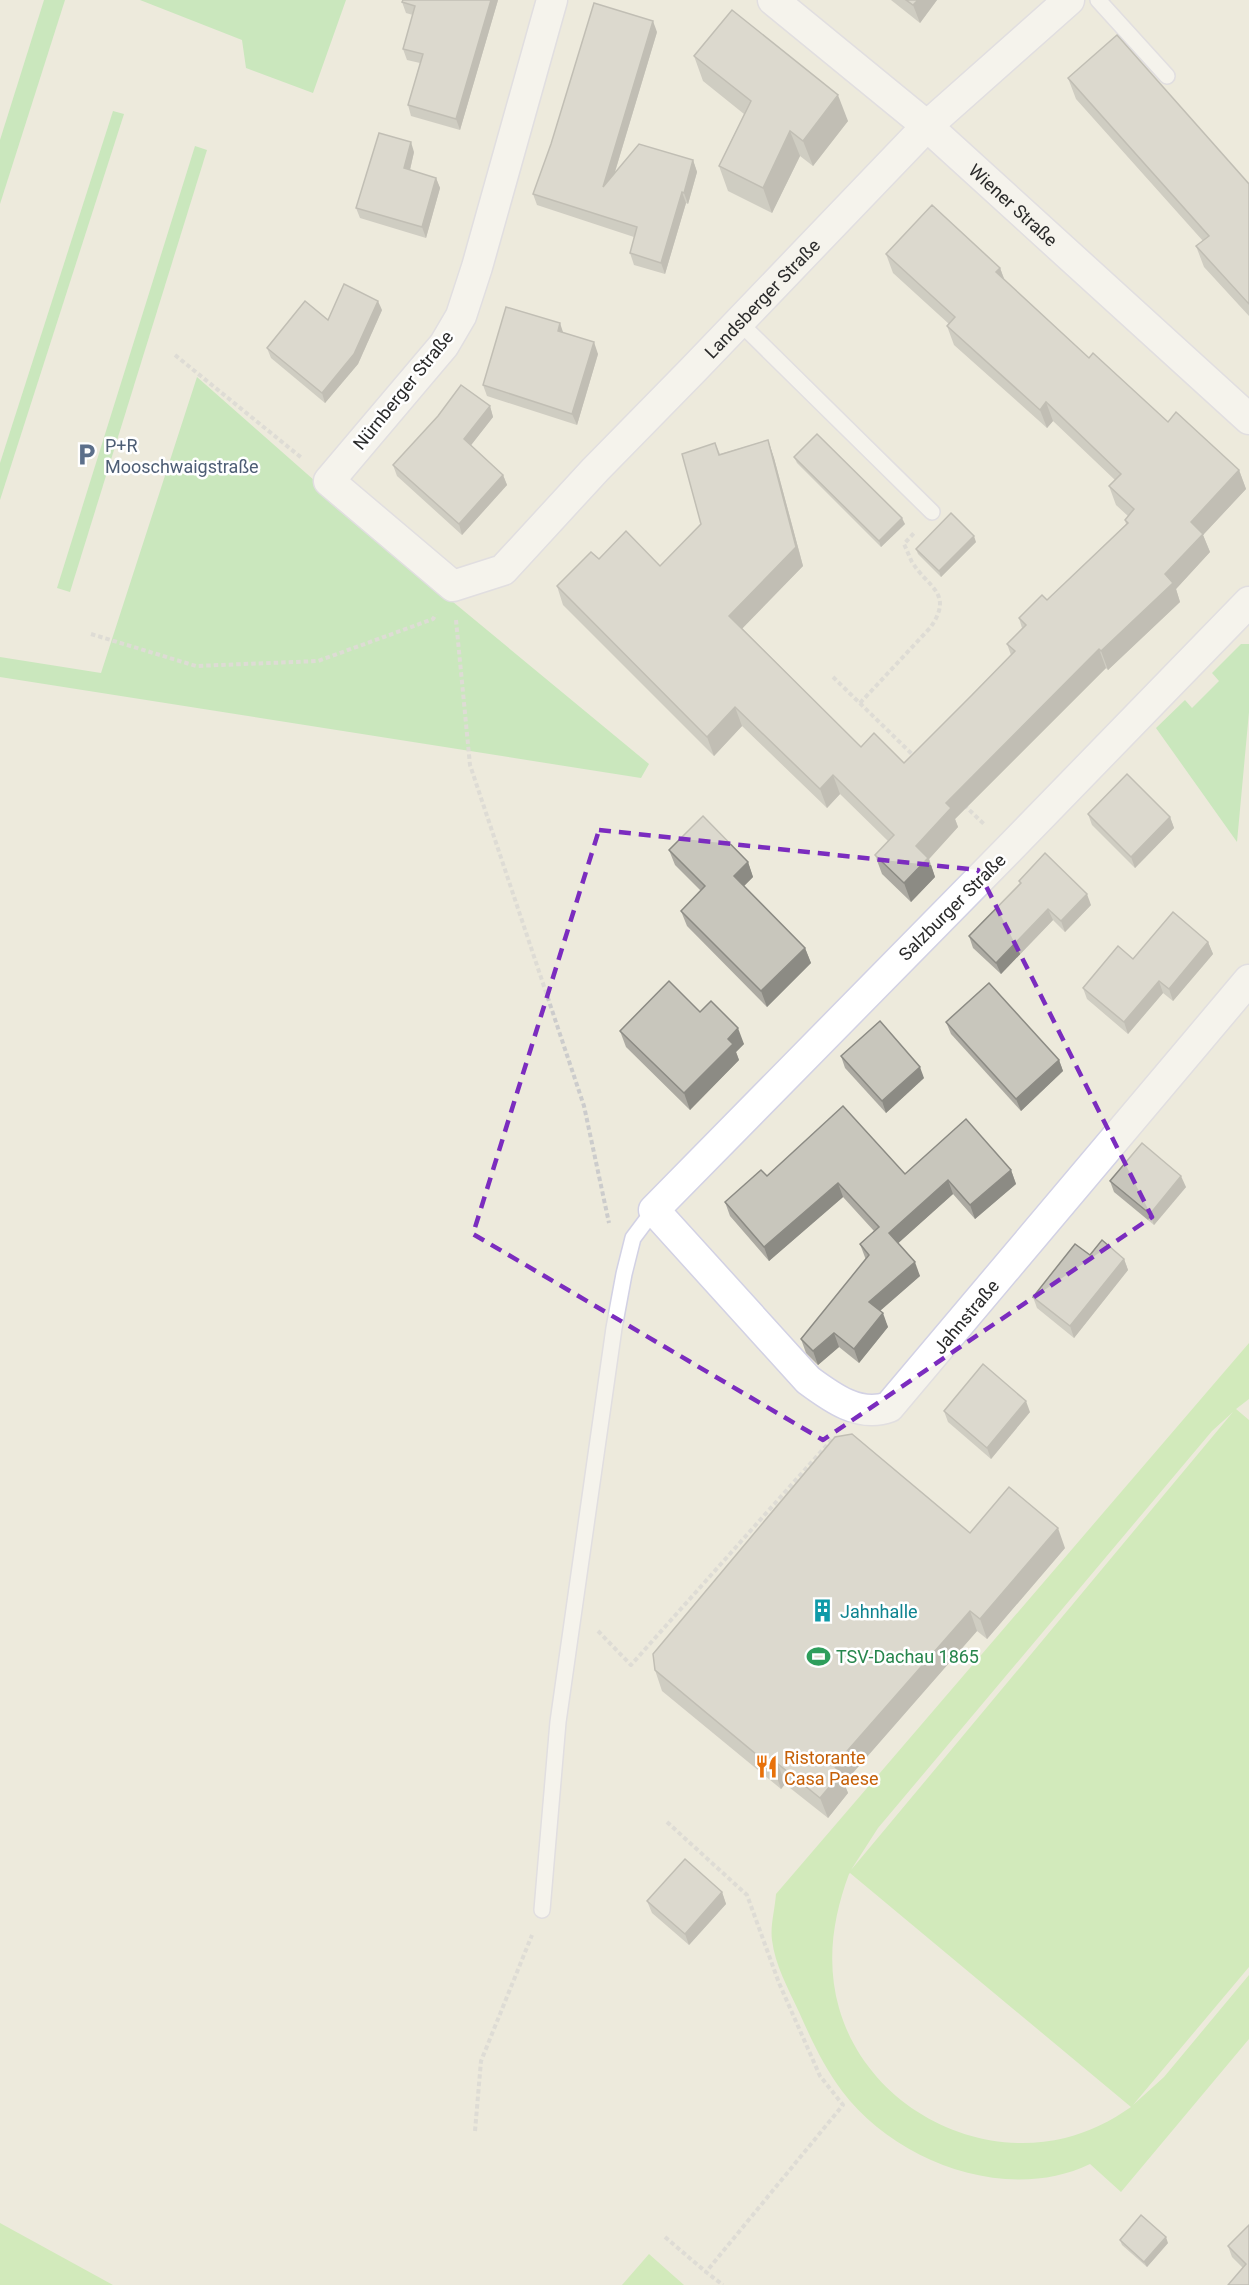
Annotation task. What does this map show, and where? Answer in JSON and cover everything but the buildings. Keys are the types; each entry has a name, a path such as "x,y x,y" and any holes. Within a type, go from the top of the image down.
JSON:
{"street":[{"name":"Nürnberger Straße","path":"329,481 444,345 461,316 477,267 552,0"},
{"name":"Wiener Straße","path":"773,0 927,126 1249,419"},
{"name":"Landsberger Straße","path":"453,586 503,570 595,470 927,126 1069,0"},
{"path":"329,481 453,586"},
{"name":"Salzburger Straße","path":"654,1210 1249,602"},
{"name":"Jahnstraße","path":"654,1210 808,1380 832,1398 858,1409 877,1412 889,1407 1249,980"}],"lane":[{"path":"1098,0 1167,76"},
{"path":"738,321 932,512"},
{"path":"542,1910 558,1722 614,1328 633,1238 654,1210"}],"path":[{"path":"175,355 329,481"},
{"path":"860,703 939,615 940,601 935,588 913,563 904,544 932,512"},
{"path":"91,634 196,666 318,661 433,619 453,586"},
{"path":"453,586 470,765 584,1106 611,1230 628,1255"},
{"path":"833,677 918,760"},
{"path":"959,800 1009,849"},
{"path":"575,1608 631,1665 858,1409"},
{"path":"781,1486 786,1491"},
{"path":"705,1569 711,1575"},
{"path":"667,1822 747,1894 779,1983 820,2076 843,2105 706,2272"},
{"path":"475,2131 481,2061 542,1910"},
{"path":"665,2237 723,2285"}],"highlighted area":[{"path":"599,830 978,870 1152,1217 823,1440 473,1234"}],"green space":[{"path":"44,0 65,0 0,204 0,140"},
{"path":"140,0 346,0 313,93 246,68 242,40"},
{"path":"113,111 124,114 0,500 0,463"},
{"path":"195,146 207,150 70,592 57,588"},
{"path":"197,377 441,592 649,764 641,778 0,677 0,657 101,673"},
{"path":"1241,644 1249,644 1249,712 1237,842 1156,728 1185,700 1192,708 1219,681 1212,673"},
{"path":"1249,1343 1249,1399 1236,1409 1249,1420 1249,1967 1133,2105 1164,2077 1249,1975 1249,2039 1121,2192 1090,2164 1058,2175 1024,2179 989,2177 955,2169 922,2156 892,2138 865,2116 835,2082 782,1976 772,1935 776,1894","holes":["1233,1412 851,1870 878,1828 1212,1431","850,1873 1131,2107 1083,2133 1029,2143 993,2141 959,2132 926,2117 897,2097 872,2072 853,2042 839,2008 835,1991 832,1957 835,1923"]},
{"path":"0,2223 113,2285 0,2285"},
{"path":"649,2254 684,2285 622,2285"}],"place":[{"name":"P+R Mooschwaigstraße","path":"87,455"},
{"name":"Jahnhalle","path":"822,1611"},
{"name":"TSV-Dachau 1865","path":"818,1656"},
{"name":"Ristorante Casa Paese","path":"766,1767"}]}
